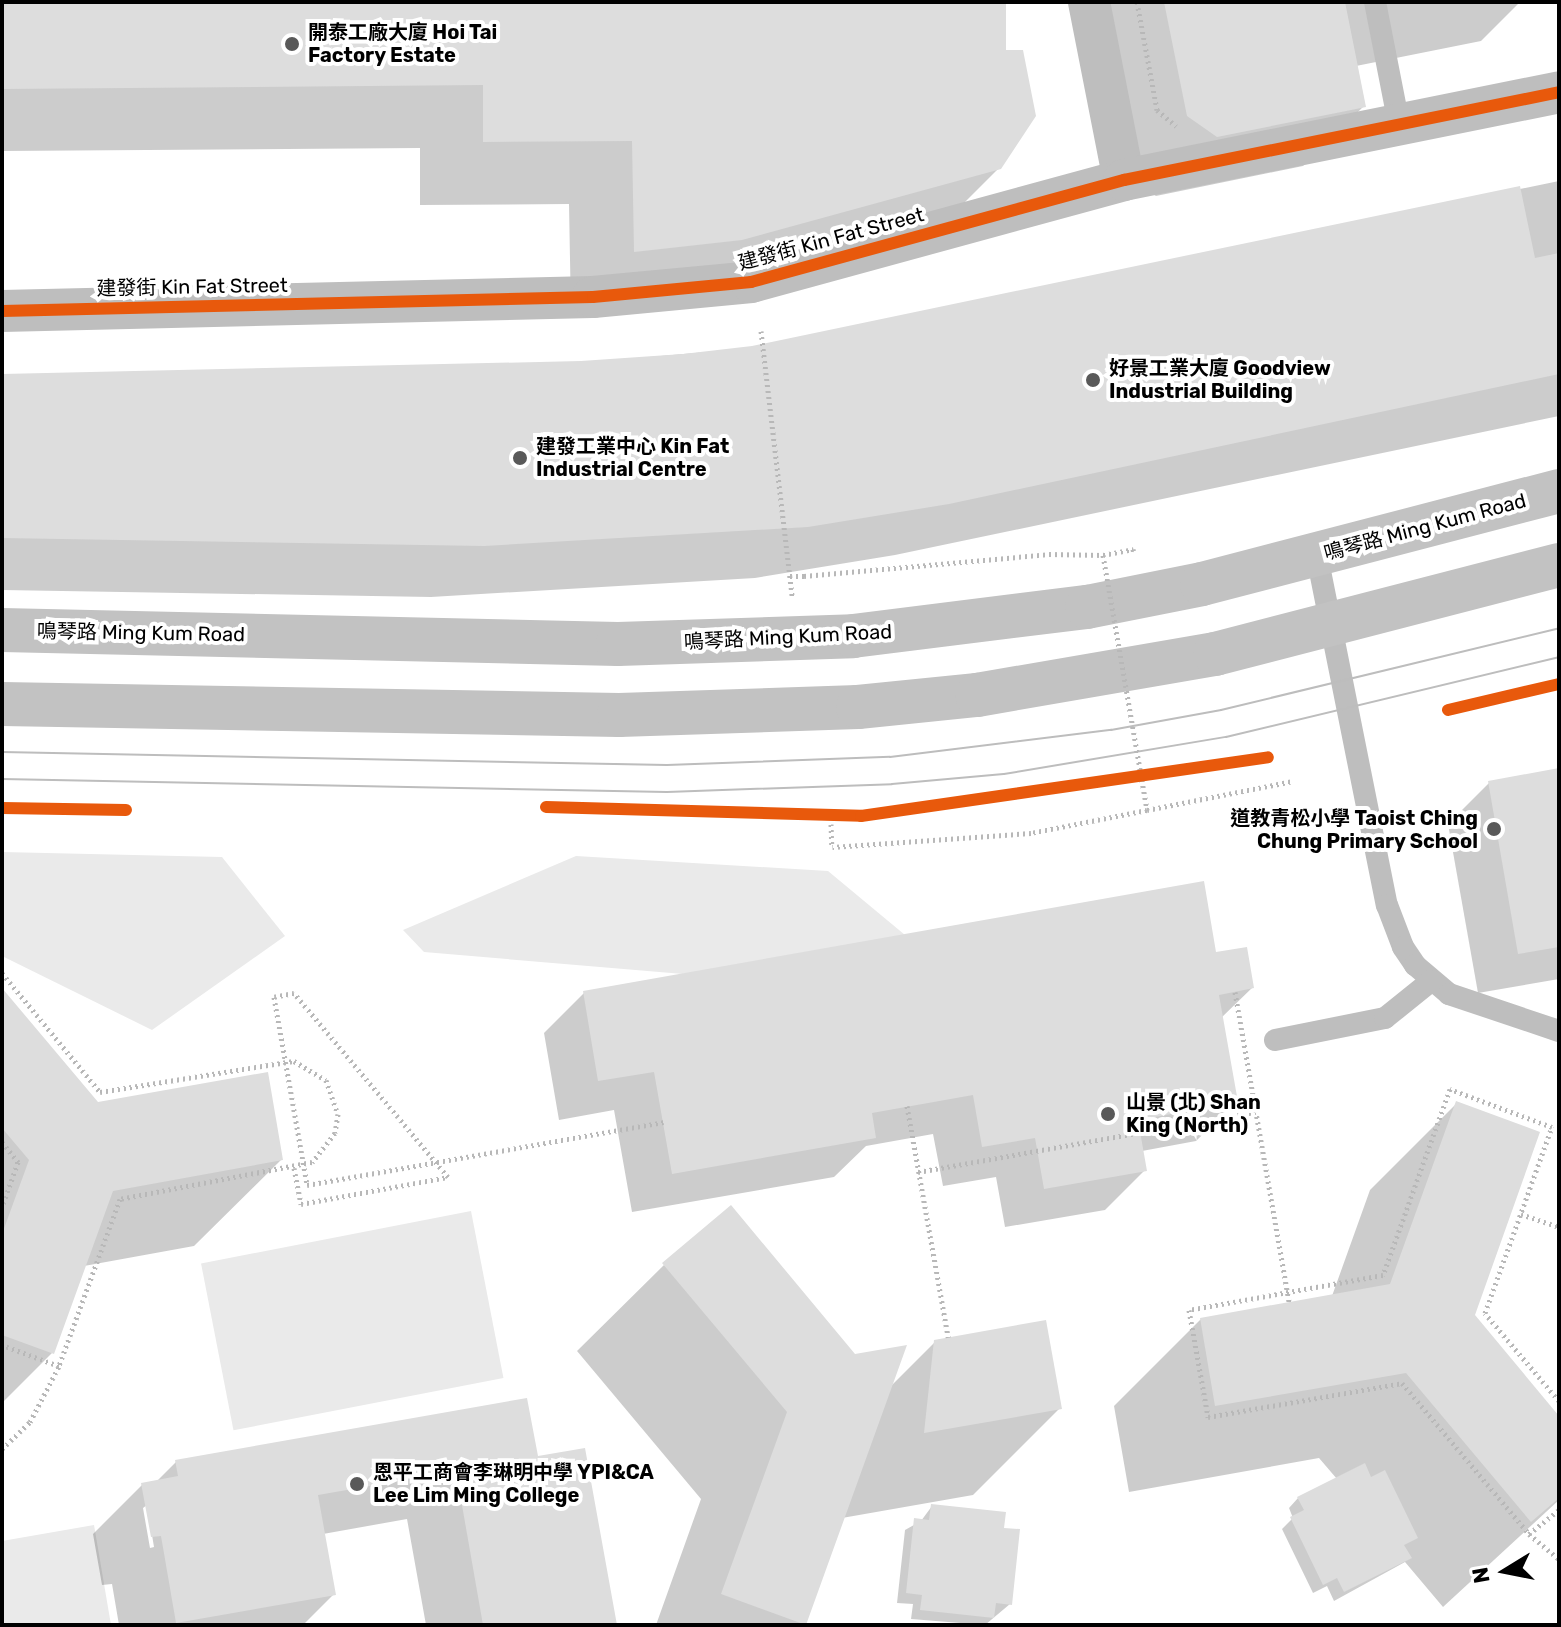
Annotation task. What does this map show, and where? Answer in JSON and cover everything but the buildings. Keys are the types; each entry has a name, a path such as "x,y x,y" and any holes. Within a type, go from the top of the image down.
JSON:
{"main road":[{"name":"鳴琴路 Ming Kum Road","path":"2,630 618,644 794,640 970,624 1087,607 1317,556 1559,491"},
{"path":"2,704 619,715 843,708 1096,677 1331,626 1559,565"}],"street":[{"path":"1089,2 1124,180"},
{"name":"建發街 Kin Fat Street","path":"2,311 669,293 751,282 1124,180 1559,92"}],"lane":[{"path":"1375,2 1399,124"},
{"path":"1317,556 1393,926 1415,965 1431,981 1470,1003 1559,1031"},
{"path":"1275,1040 1385,1018 1431,981"}],"path":[{"path":"1137,2 1157,110 1185,134"},
{"path":"761,331 790,576 1049,554 1103,555 1133,549"},
{"path":"1103,555 1147,810"},
{"path":"1122,780 1151,776"},
{"path":"831,824 832,847 1031,833 1293,781"},
{"path":"816,815 846,815"},
{"path":"2,973 100,1092 276,1061 311,1067 335,1096 337,1124 326,1149 294,1168 120,1199 59,1366 30,1422 2,1449"},
{"path":"1235,992 1289,1302"},
{"path":"294,1168 301,1204 448,1177 398,1117 294,993 274,997 307,1185 663,1122"},
{"path":"1559,1401 1485,1313 1552,1127 1450,1089 1383,1275 1189,1310 1208,1417 1402,1383 1529,1534 1559,1559"},
{"path":"907,1106 948,1337"},
{"path":"918,1172 1256,1112"},
{"path":"2,1142 18,1162 2,1207"},
{"path":"1521,1214 1559,1227"},
{"path":"2,1345 59,1366"},
{"path":"1529,1534 1559,1510"}],"shaded area":[{"path":"2,852 222,857 285,936 152,1030 2,956"},
{"path":"576,856 828,871 905,935 683,974 424,952 403,930"},
{"path":"471,1211 503,1378 233,1430 201,1263"},
{"path":"94,1525 111,1625 2,1625 2,1541"}],"tram line":[{"path":"2,752 667,765 890,757 1111,730 1221,710 1559,628"},
{"path":"2,779 667,792 892,784 1004,774 1226,737 1559,657"}],"cycle path":[{"path":"2,311 593,297 751,282 1124,180 1559,92"},
{"path":"1448,710 1559,684"},
{"path":"546,807 861,816 1268,757"},
{"path":"2,808 126,810"}],"place":[{"name":"開泰工廠大廈 Hoi Tai Factory Estate","path":"292,44"},
{"name":"好景工業大廈 Goodview Industrial Building","path":"1093,380"},
{"name":"建發工業中心 Kin Fat Industrial Centre","path":"520,458"},
{"name":"道教青松小學 Taoist Ching Chung Primary School","path":"1494,829"},
{"name":"山景 (北) Shan King (North)","path":"1108,1114"},
{"name":"恩平工商會李琳明中學 YPI&CA Lee Lim Ming College","path":"357,1484"}]}
